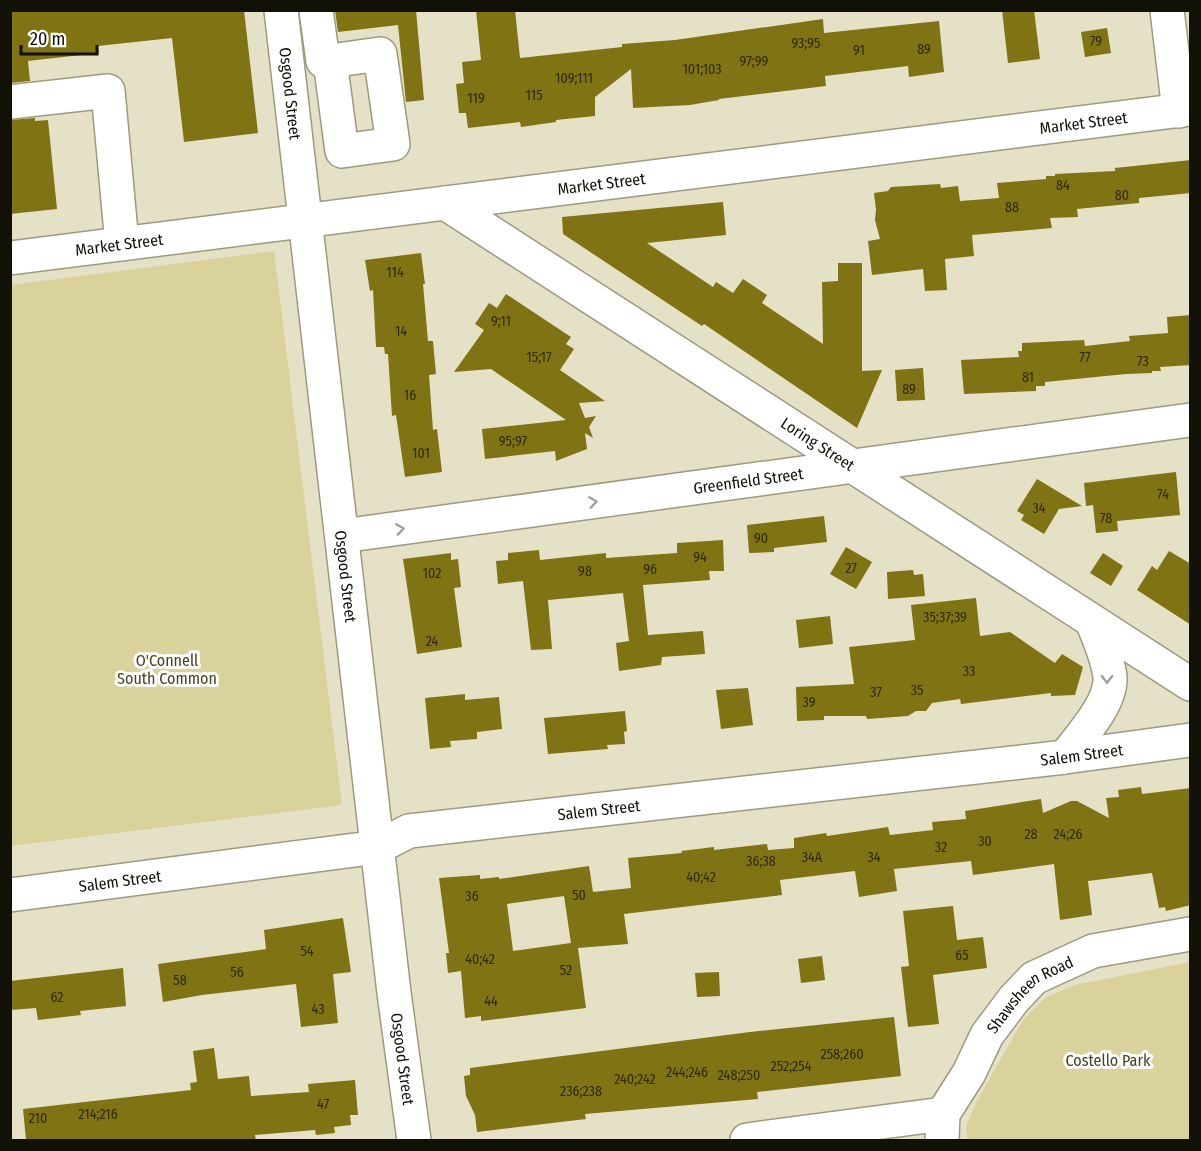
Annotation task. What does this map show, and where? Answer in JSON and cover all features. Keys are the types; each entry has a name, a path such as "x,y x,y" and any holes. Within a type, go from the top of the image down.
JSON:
{"street":[{"name":"Osgood Street","path":"281,10 414,1140"},
{"path":"287,65 326,61 316,10"},
{"path":"1167,10 1185,110"},
{"path":"10,102 108,91 122,244"},
{"name":"Market Street","path":"10,258 1185,110"},
{"name":"Loring Street","path":"445,203 1093,623 1191,684"},
{"name":"Greenfield Street","path":"342,536 1191,420"},
{"path":"1065,757 1094,719 1106,696 1110,678 1104,652 1093,623"},
{"name":"Salem Street","path":"10,895 378,847 409,831 1065,757 1191,740"},
{"name":"Shawsheen Road","path":"942,1127 987,1035 1014,999 1034,978 1094,951 1191,934"},
{"path":"747,1140 942,1127"}],"green space":[{"name":"O'Connell South Common","path":"274,251 342,805 11,846 11,285"},
{"name":"Costello Park","path":"1190,962 1190,1140 967,1140 966,1126 977,1101 1023,1020 1045,998 1075,985"}],"building":[{"path":"10,10 244,10 258,133 184,142 172,38 98,46 99,53 28,61 30,81 10,83"},
{"path":"335,10 416,10 424,100 406,102 398,25 338,32"},
{"path":"476,10 515,10 520,58 622,47 622,44 675,40 823,19 824,33 939,21 944,72 909,77 908,66 825,76 826,86 719,99 690,105 633,108 631,69 595,97 595,116 521,127 520,122 468,128 466,113 459,113 456,84 464,83 462,62 481,60"},
{"path":"1002,10 1034,10 1040,59 1008,63"},
{"path":"1107,28 1111,53 1085,57 1081,32"},
{"path":"35,118 35,121 48,120 57,209 10,214 10,120"},
{"path":"1191,160 1191,193 1139,198 1139,203 1077,209 1078,217 1050,218 1052,228 972,235 974,256 945,259 947,290 925,291 923,269 872,275 868,241 880,239 875,220 874,193 888,191 891,187 940,184 941,188 958,186 960,201 999,198 997,183 1046,179 1046,176 1055,176 1055,174 1115,171 1115,168"},
{"path":"723,202 726,235 647,243 713,287 716,282 733,293 743,279 767,295 762,303 823,344 822,282 838,281 838,263 862,263 862,371 882,370 857,428 704,324 702,326 563,234 562,217"},
{"path":"421,253 428,341 433,341 436,374 429,375 433,430 437,429 442,472 405,477 396,415 392,416 388,354 385,354 384,347 376,347 373,290 370,291 365,260"},
{"path":"506,294 571,337 566,344 574,349 560,370 605,401 579,403 585,418 596,416 589,427 593,438 585,433 587,449 556,461 555,451 485,459 482,429 566,420 491,369 454,372 484,330 475,324 489,303 497,308"},
{"path":"1191,315 1191,365 1160,367 1161,371 1152,371 1152,373 1045,382 1045,386 1036,386 1036,391 964,394 961,360 1019,357 1018,351 1022,351 1022,343 1084,340 1085,346 1130,341 1129,336 1168,333 1167,317"},
{"path":"923,368 925,400 897,401 895,370"},
{"path":"1176,472 1180,515 1117,521 1118,531 1096,533 1093,505 1086,506 1084,483"},
{"path":"1037,479 1082,506 1059,509 1044,534 1021,520 1024,515 1017,511"},
{"path":"824,516 827,542 774,548 774,552 749,553 747,525"},
{"path":"723,540 724,571 709,571 710,580 643,585 648,635 703,631 705,654 662,657 661,665 619,671 616,643 629,641 623,593 548,600 552,649 531,650 523,581 498,584 496,561 508,560 508,553 539,550 540,560 606,553 606,558 677,553 677,543"},
{"path":"846,547 872,562 856,589 830,574"},
{"path":"1169,551 1191,564 1191,625 1137,590 1152,566 1157,570"},
{"path":"451,553 451,560 458,559 461,587 454,588 462,647 417,654 403,559"},
{"path":"1103,553 1123,566 1111,586 1090,573"},
{"path":"913,570 914,575 923,574 925,596 888,599 887,572"},
{"path":"976,598 980,636 1010,632 1055,663 1062,654 1083,667 1075,695 1051,696 1051,693 961,704 960,699 932,703 926,711 916,711 908,716 867,719 866,716 824,716 824,720 797,721 796,687 854,684 849,647 915,640 911,605"},
{"path":"830,616 833,644 799,648 796,620"},
{"path":"748,688 753,725 721,729 716,690"},
{"path":"465,694 465,700 499,697 502,729 477,732 477,739 450,741 451,747 430,749 425,698"},
{"path":"625,711 627,731 624,732 625,744 607,745 608,749 548,754 544,718"},
{"path":"1141,787 1142,794 1191,788 1191,905 1166,911 1165,907 1159,908 1152,873 1088,881 1092,915 1060,920 1054,864 973,875 971,861 894,869 897,891 859,897 855,871 780,880 782,895 624,914 628,944 578,948 586,1008 481,1021 481,1016 465,1018 461,971 448,973 446,953 449,953 439,878 480,875 480,879 499,877 499,879 589,866 593,892 631,888 628,858 682,853 681,851 714,847 714,850 767,844 768,850 794,848 794,838 826,833 827,836 888,827 890,835 933,830 932,822 966,819 965,811 1041,799 1043,813 1071,801 1077,801 1109,818 1106,798 1119,797 1118,790","holes":["564,896 571,943 513,951 507,904"]},
{"path":"953,906 957,940 983,937 987,968 933,975 939,1024 908,1027 901,967 909,966 903,911"},
{"path":"343,918 351,972 333,974 338,1023 301,1027 296,984 163,1002 158,964 266,949 264,930"},
{"path":"822,956 825,980 801,983 798,959"},
{"path":"123,968 126,1006 80,1011 81,1015 38,1020 36,1008 10,1010 10,981"},
{"path":"719,972 720,996 697,997 695,973"},
{"path":"894,1017 901,1076 757,1092 758,1099 585,1114 586,1119 477,1132 475,1115 466,1096 464,1076 470,1075 470,1068 750,1032"},
{"path":"214,1048 218,1079 249,1076 251,1096 309,1092 308,1084 355,1080 358,1115 350,1115 351,1125 334,1127 335,1133 316,1135 315,1130 255,1135 256,1140 26,1140 23,1109 191,1090 190,1083 197,1082 193,1051"}]}
